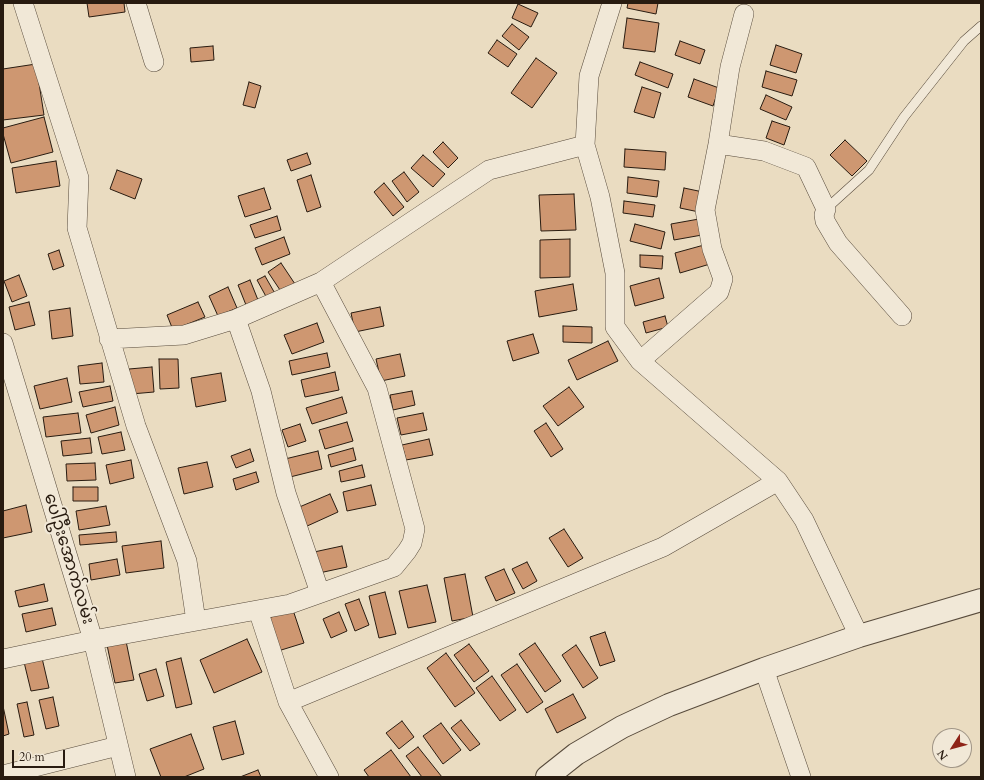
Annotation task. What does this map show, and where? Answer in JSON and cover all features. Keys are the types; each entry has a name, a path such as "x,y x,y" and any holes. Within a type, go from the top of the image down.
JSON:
{"street":[{"path":"23,3 79,178 77,228 136,426 187,561 196,621"},
{"path":"136,3 154,62"},
{"path":"612,3 589,76 585,145 600,197 614,273 615,327 640,361 778,481 804,520 859,636"},
{"path":"640,361 719,292 723,278 712,249 705,210 718,144 730,67 744,14"},
{"path":"718,144 764,151 806,167 826,209 824,215 825,221 838,243 902,316"},
{"path":"109,339 184,335 236,320 321,282 489,170 585,145"},
{"path":"3,659 92,640 290,604 394,567 412,543 415,529 377,388 321,282"},
{"path":"236,320 261,391 286,493 320,593"},
{"name":"ပေါ်ဦးအောက်လမ်း","path":"3,343 92,640 126,777"},
{"path":"288,702 663,547 778,481"},
{"path":"547,777 576,754 622,727 669,704 859,636 981,600"},
{"path":"258,610 288,702 329,777"},
{"path":"764,669 801,777"},
{"path":"3,775 118,746"}],"lane":[{"path":"826,209 869,170 904,117 964,41 981,26"}],"building":[{"path":"87,3 124,3 125,12 89,17"},
{"path":"628,3 658,3 656,14 627,8"},
{"path":"518,4 538,13 531,27 512,18"},
{"path":"627,18 659,23 655,52 623,48"},
{"path":"512,24 529,37 519,50 502,36"},
{"path":"497,40 517,54 508,67 488,53"},
{"path":"680,41 705,50 700,64 675,55"},
{"path":"776,45 802,54 796,73 770,65"},
{"path":"213,46 214,60 191,62 190,48"},
{"path":"536,58 557,73 532,108 511,93"},
{"path":"640,62 673,74 668,88 635,75"},
{"path":"36,64 44,115 3,120 3,69"},
{"path":"766,71 797,80 792,96 762,87"},
{"path":"694,79 719,88 713,106 688,97"},
{"path":"249,82 261,86 255,108 243,105"},
{"path":"642,87 661,93 654,118 634,112"},
{"path":"766,95 792,107 786,120 760,109"},
{"path":"44,117 53,152 11,163 3,134 3,128"},
{"path":"772,121 790,127 784,145 766,138"},
{"path":"845,140 867,161 852,176 830,155"},
{"path":"443,142 458,158 448,168 433,152"},
{"path":"625,149 666,152 665,170 624,167"},
{"path":"307,153 311,164 291,171 287,160"},
{"path":"423,155 445,174 433,187 411,168"},
{"path":"56,161 60,186 16,193 12,168"},
{"path":"117,170 142,179 135,199 110,189"},
{"path":"404,172 419,192 407,202 392,181"},
{"path":"311,175 321,207 307,212 297,180"},
{"path":"628,177 659,181 657,197 627,193"},
{"path":"384,183 404,207 393,216 374,192"},
{"path":"264,188 271,209 245,217 238,196"},
{"path":"684,188 703,192 699,212 680,208"},
{"path":"574,194 576,230 541,231 539,195"},
{"path":"624,201 655,205 653,217 623,213"},
{"path":"277,216 281,230 255,238 250,225"},
{"path":"699,219 702,235 674,240 671,224"},
{"path":"635,224 665,232 661,249 630,241"},
{"path":"284,237 290,254 262,265 255,248"},
{"path":"570,239 570,277 540,278 540,240"},
{"path":"704,245 710,264 680,273 675,253"},
{"path":"59,250 64,266 53,270 48,254"},
{"path":"640,255 663,256 662,269 640,267"},
{"path":"281,263 295,284 282,293 268,272"},
{"path":"19,275 27,296 12,302 4,281"},
{"path":"265,276 277,297 269,302 257,280"},
{"path":"659,278 664,298 635,306 630,286"},
{"path":"250,280 258,300 246,305 238,285"},
{"path":"573,284 577,310 539,317 535,291"},
{"path":"228,287 237,308 218,316 209,296"},
{"path":"29,302 35,325 15,330 9,307"},
{"path":"198,302 205,317 173,330 167,315"},
{"path":"380,307 384,326 355,332 351,313"},
{"path":"70,308 73,336 52,339 49,311"},
{"path":"665,316 668,327 646,333 643,322"},
{"path":"317,323 324,342 292,354 284,335"},
{"path":"563,326 592,327 592,343 563,342"},
{"path":"533,334 539,353 513,361 507,341"},
{"path":"608,341 618,361 577,380 568,360"},
{"path":"327,353 330,367 292,375 289,361"},
{"path":"400,354 405,376 381,381 376,359"},
{"path":"159,359 178,359 179,388 160,389"},
{"path":"102,363 104,382 80,384 78,366"},
{"path":"152,367 154,392 131,394 129,369"},
{"path":"335,372 339,390 305,397 301,380"},
{"path":"221,373 226,401 196,407 191,378"},
{"path":"67,378 72,402 40,409 34,386"},
{"path":"110,386 113,401 83,407 79,392"},
{"path":"569,387 584,407 558,426 543,406"},
{"path":"412,391 415,405 393,410 390,395"},
{"path":"342,397 347,413 312,424 306,408"},
{"path":"115,407 119,425 91,433 86,415"},
{"path":"78,413 81,433 46,437 43,417"},
{"path":"423,413 427,430 401,435 397,418"},
{"path":"347,422 353,441 325,449 319,430"},
{"path":"546,423 563,449 551,457 534,431"},
{"path":"300,424 306,441 288,447 282,430"},
{"path":"121,432 125,450 102,454 98,437"},
{"path":"90,438 92,453 63,456 61,441"},
{"path":"429,439 433,455 406,460 402,445"},
{"path":"353,448 356,460 331,467 328,455"},
{"path":"250,449 254,461 236,468 231,456"},
{"path":"318,451 322,469 290,477 285,459"},
{"path":"131,460 134,478 110,484 106,465"},
{"path":"207,462 213,487 184,494 178,468"},
{"path":"95,463 96,480 67,481 66,464"},
{"path":"362,465 365,477 341,482 339,471"},
{"path":"256,472 259,482 236,490 233,479"},
{"path":"371,485 376,505 347,511 343,492"},
{"path":"73,487 98,487 98,501 73,501"},
{"path":"330,494 338,512 305,527 297,508"},
{"path":"26,505 32,532 3,538 3,511"},
{"path":"106,506 110,525 79,530 76,511"},
{"path":"564,529 583,558 568,567 549,538"},
{"path":"116,532 117,542 80,545 79,535"},
{"path":"161,541 164,568 126,573 122,546"},
{"path":"342,546 347,567 319,573 314,552"},
{"path":"117,559 120,575 91,580 89,564"},
{"path":"527,562 537,581 523,589 512,569"},
{"path":"504,569 515,593 496,601 485,577"},
{"path":"465,574 473,617 452,621 444,578"},
{"path":"44,584 48,601 19,607 15,591"},
{"path":"427,585 436,622 408,628 399,591"},
{"path":"385,592 396,634 379,638 369,596"},
{"path":"359,599 369,625 355,631 345,604"},
{"path":"52,608 56,625 26,632 22,614"},
{"path":"293,610 304,643 278,651 268,618"},
{"path":"339,612 347,631 331,638 323,619"},
{"path":"605,632 615,661 600,666 590,637"},
{"path":"247,639 262,672 214,693 200,660"},
{"path":"126,641 134,680 115,683 107,645"},
{"path":"535,643 561,681 545,692 519,654"},
{"path":"469,644 489,671 474,682 454,655"},
{"path":"576,645 598,678 583,688 562,655"},
{"path":"446,653 475,693 455,707 427,668"},
{"path":"42,658 49,688 31,691 24,662"},
{"path":"181,658 192,704 176,708 166,662"},
{"path":"517,664 543,702 527,713 501,675"},
{"path":"156,669 164,696 147,701 139,674"},
{"path":"492,676 516,710 500,721 476,688"},
{"path":"573,694 586,718 557,733 545,709"},
{"path":"53,697 59,726 46,729 39,700"},
{"path":"27,702 34,735 24,737 17,704"},
{"path":"3,706 9,734 3,736"},
{"path":"461,720 480,744 470,751 451,728"},
{"path":"235,721 244,754 222,760 213,727"},
{"path":"402,721 414,737 399,749 386,733"},
{"path":"441,723 461,750 443,764 423,736"},
{"path":"191,734 204,769 184,777 161,777 150,749"},
{"path":"418,747 442,777 422,777 406,756"},
{"path":"391,750 411,777 369,777 364,770"},
{"path":"258,770 261,777 240,777"}]}
